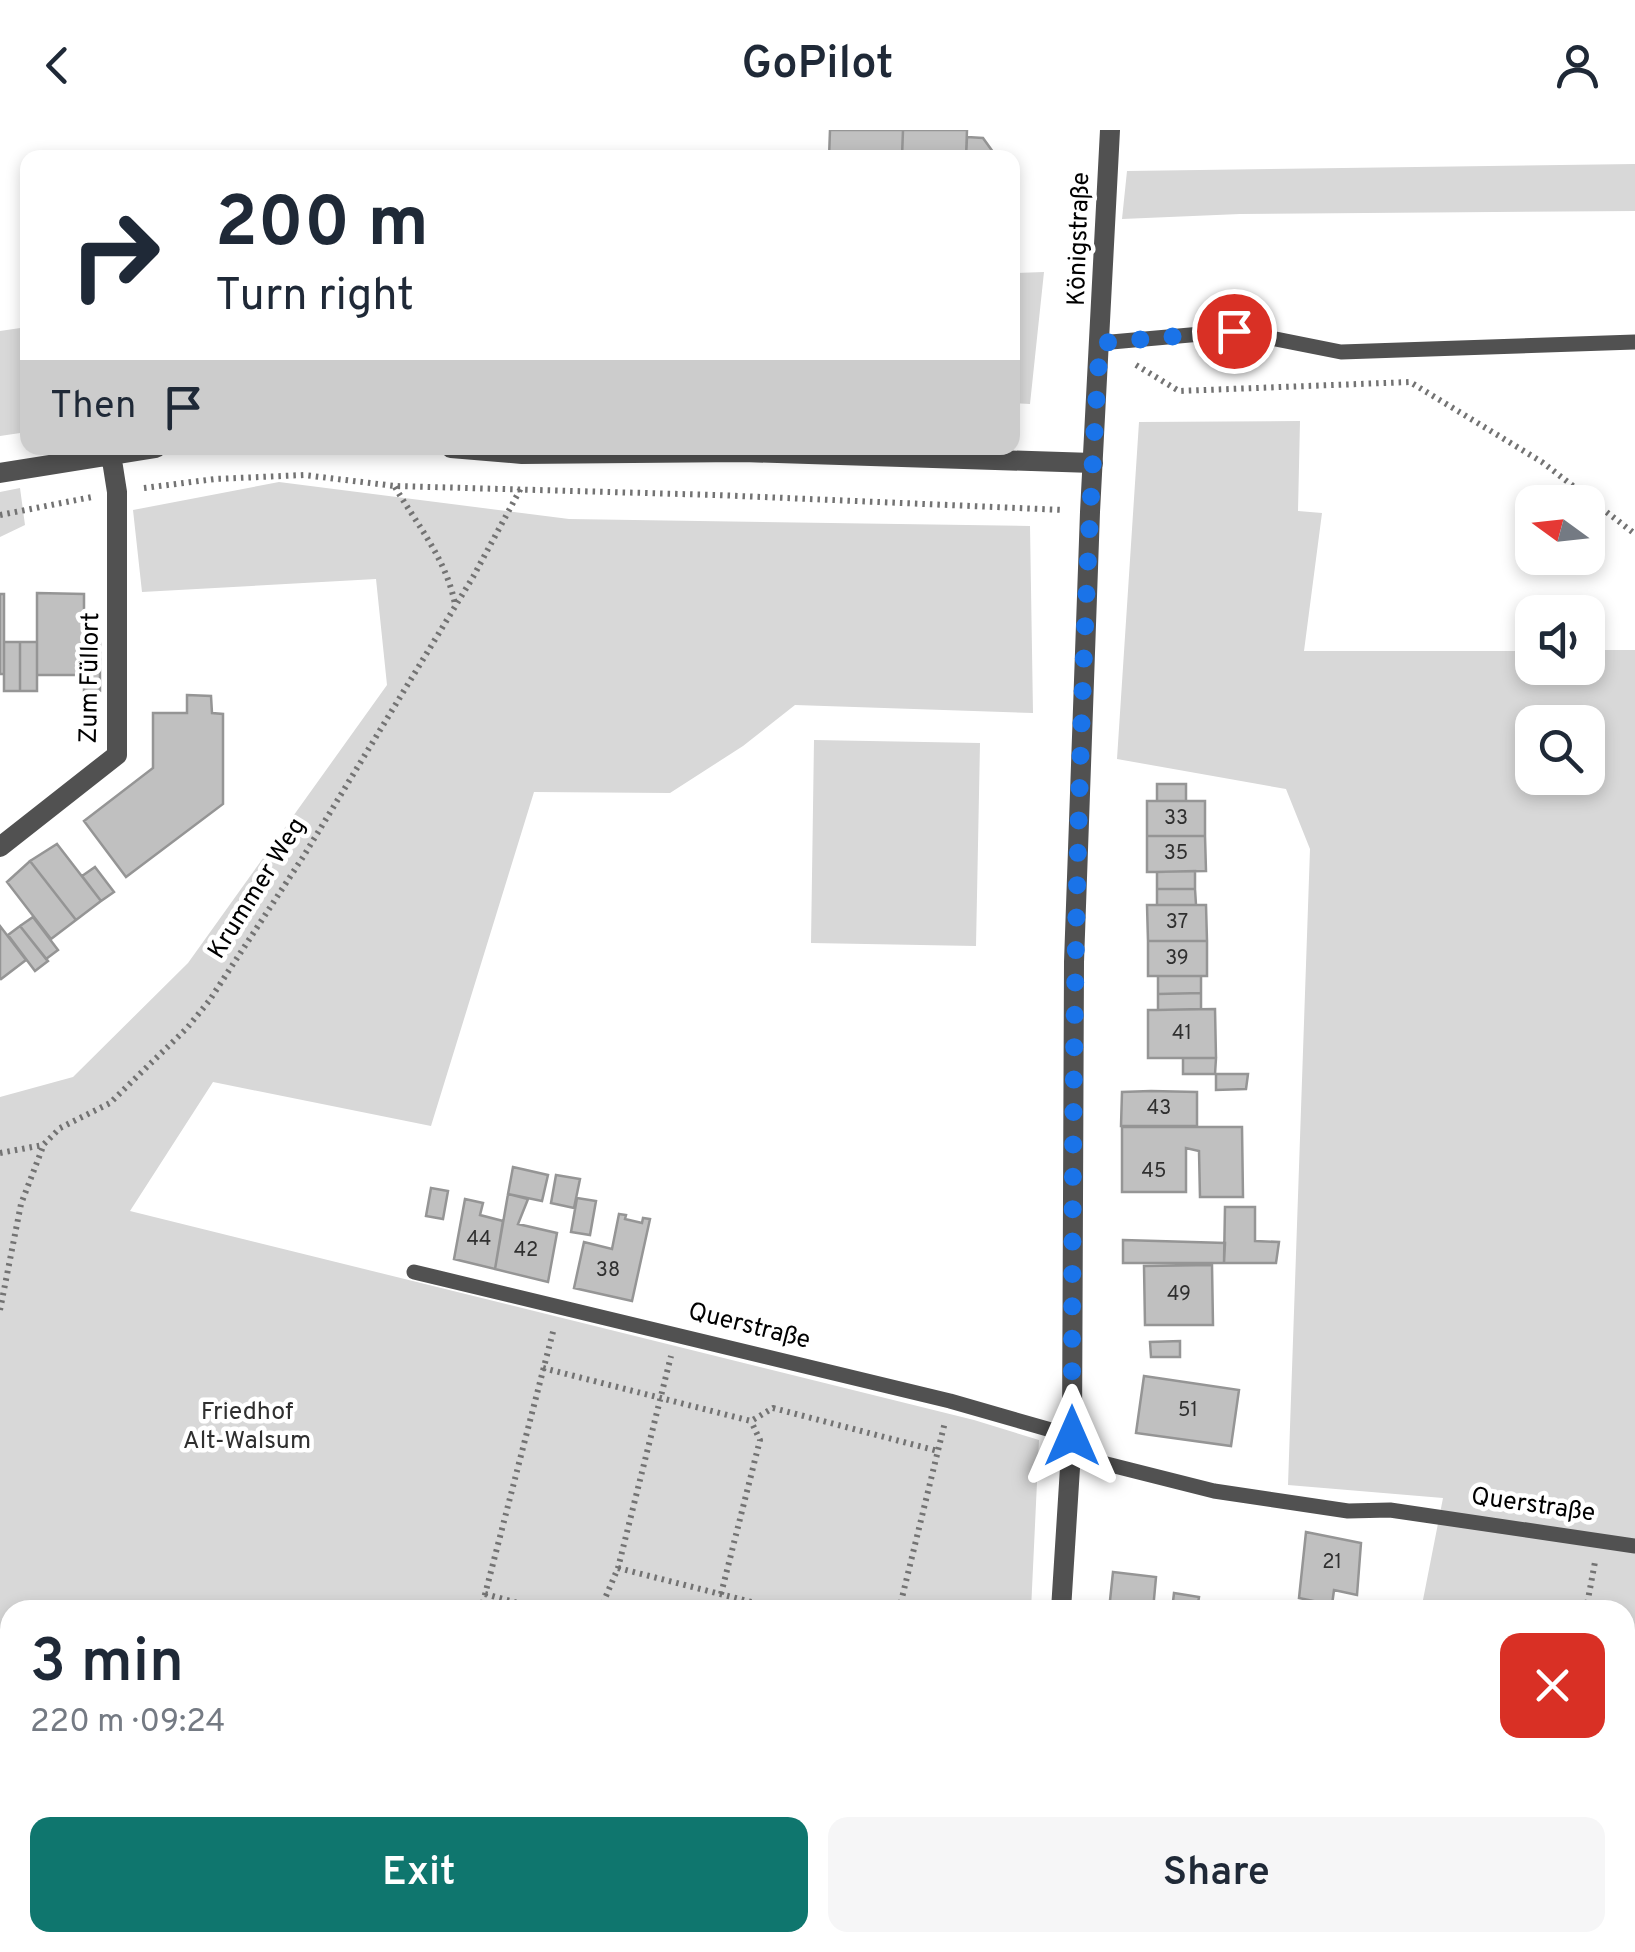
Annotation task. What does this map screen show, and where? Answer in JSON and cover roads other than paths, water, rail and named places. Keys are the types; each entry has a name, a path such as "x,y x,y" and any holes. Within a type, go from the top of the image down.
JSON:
{"street":[{"name":"Königstraße","path":"1061,1600 1071,1446 1074,962 1090,512 1110,130"},
{"path":"0,474 106,455"},
{"name":"Zum Füllort","path":"0,846 117,755 118,492 112,455"},
{"path":"830,455 1093,464"}],"lane":[{"path":"1100,343 1234,331 1341,352 1635,342"},
{"name":"Querstraße","path":"414,1272 950,1401 1071,1446 1214,1491 1348,1511 1390,1510 1635,1546"}],"park label":[{"name":"Friedhof Alt-Walsum","path":"247,1428"}]}
